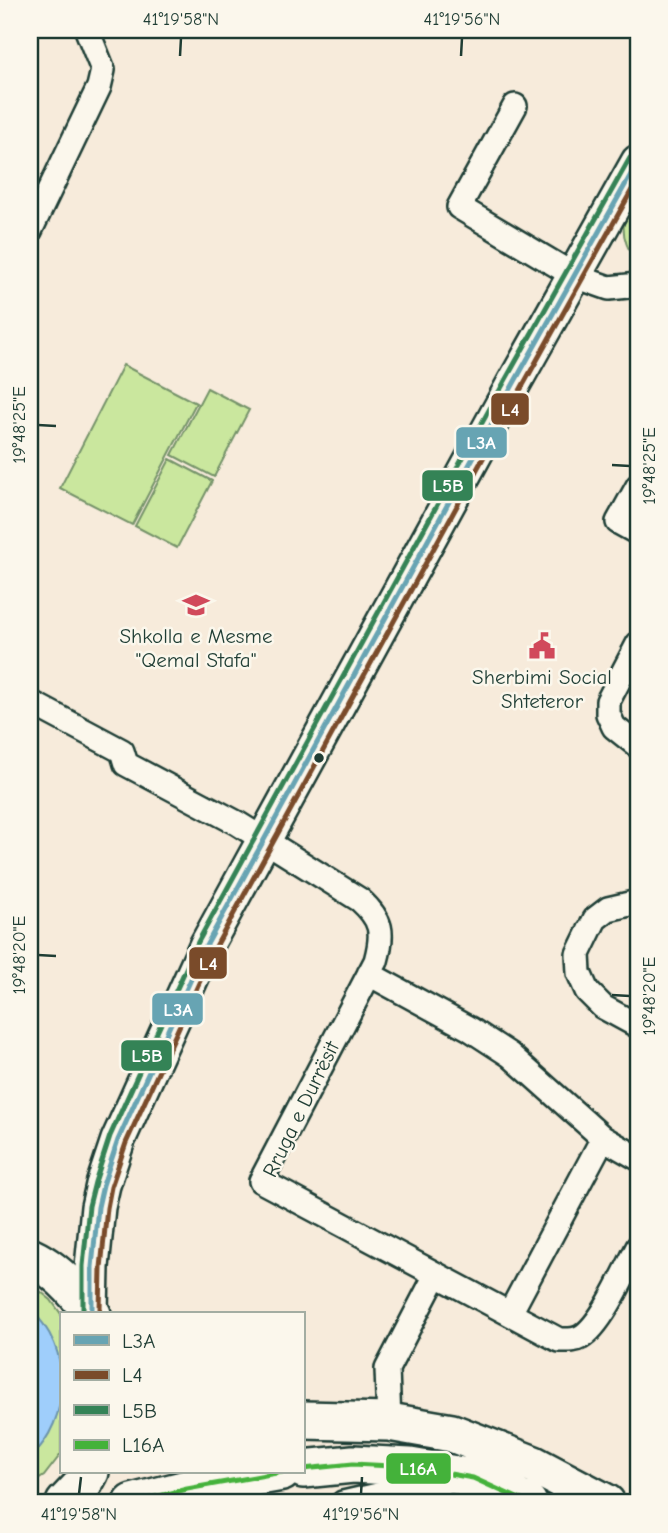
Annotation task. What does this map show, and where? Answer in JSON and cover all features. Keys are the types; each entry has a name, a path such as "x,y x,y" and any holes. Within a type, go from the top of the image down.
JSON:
{"main road":[{"path":"91,1312 92,1267 103,1185 118,1140 206,947 638,162"},
{"path":"30,1257 40,1261 68,1284 90,1312"},
{"path":"304,1420 389,1422 452,1433 515,1456 606,1503"},
{"path":"304,1469 364,1465 410,1467 470,1490 528,1503"},
{"path":"65,1503 89,1474"},
{"path":"132,1503 187,1489 271,1474"}],"street":[{"path":"30,231 99,87 103,70 88,30"},
{"path":"515,106 459,207 575,276 609,288 638,285"},
{"path":"638,486 618,522 638,533"},
{"path":"638,644 608,701 608,714 614,727 638,746"},
{"name":"Rruga e Durrësit","path":"30,702 122,751 126,764 237,823 360,900 372,911 380,925 381,944 376,961 261,1181 436,1275"},
{"path":"638,902 608,909 595,919 578,954 579,973 587,991 603,1007 638,1026"},
{"path":"369,974 470,1029 510,1055 603,1138 638,1158"},
{"path":"510,1313 603,1138"},
{"path":"389,1422 387,1369 436,1275 559,1340 573,1340 583,1336 598,1322 638,1247"},
{"path":"343,1503 400,1490 470,1490"}],"green space":[{"path":"638,197 638,260 625,239 624,223"},
{"path":"123,365 196,403 132,525 60,488"},
{"path":"207,388 249,410 214,477 172,455"},
{"path":"170,459 212,481 177,548 135,526"},
{"path":"30,1283 51,1300 60,1313 60,1455 44,1476 30,1485"}],"water":[{"path":"30,1309 44,1325 54,1343 60,1363 60,1404 54,1424 44,1442 30,1458 30,1431 33,1427 30,1425"}],"transit line":[{"name":"L5B","path":"83,1312 83,1266 89,1206 95,1182 110,1136 198,942 630,158"},
{"name":"L3A","path":"92,1312 92,1267 103,1185 118,1140 206,946 638,162"},
{"name":"L4","path":"100,1310 101,1268 111,1187 126,1143 214,950 638,179"},
{"name":"L16A","path":"304,1469 353,1464 410,1467 473,1478 528,1503"},
{"name":"L16A","path":"132,1503 187,1489 271,1474"}],"place":[{"name":"Shkolla e Mesme \"Qemal Stafa\"","path":"196,605"},
{"name":"Sherbimi Social Shteteror","path":"542,646"}]}
